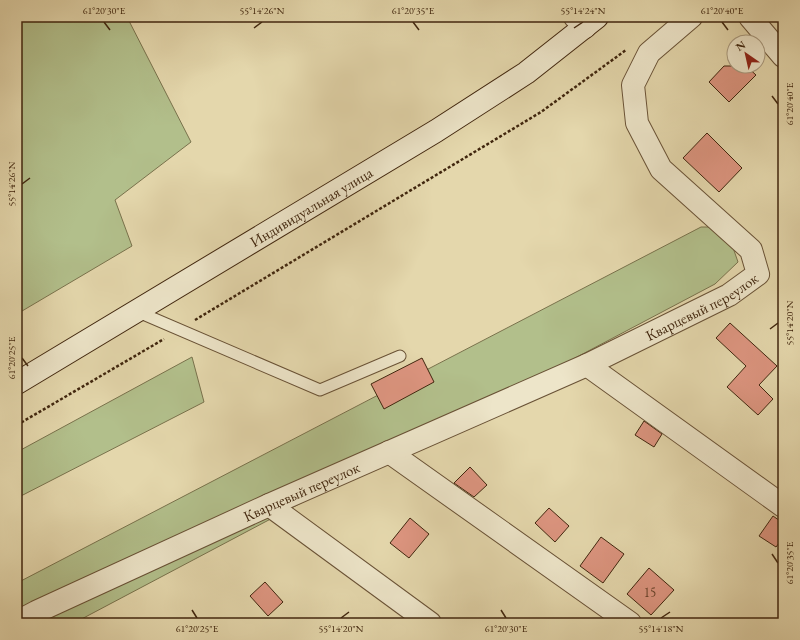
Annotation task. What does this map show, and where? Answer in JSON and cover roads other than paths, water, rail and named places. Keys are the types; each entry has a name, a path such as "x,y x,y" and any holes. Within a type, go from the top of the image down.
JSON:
{"street":[{"name":"Кварцевый переулок","path":"17,622 44,617 269,505 587,365 729,295 758,274 751,250 661,169 637,123 633,85 649,53 691,17"},
{"path":"750,17 783,56"},
{"name":"Индивидуальная улица","path":"17,383 436,132 526,73 586,20"},
{"path":"587,365 783,506"},
{"path":"389,452 630,623"},
{"path":"269,505 430,623"}],"lane":[{"path":"136,311 320,390 400,356"}]}
